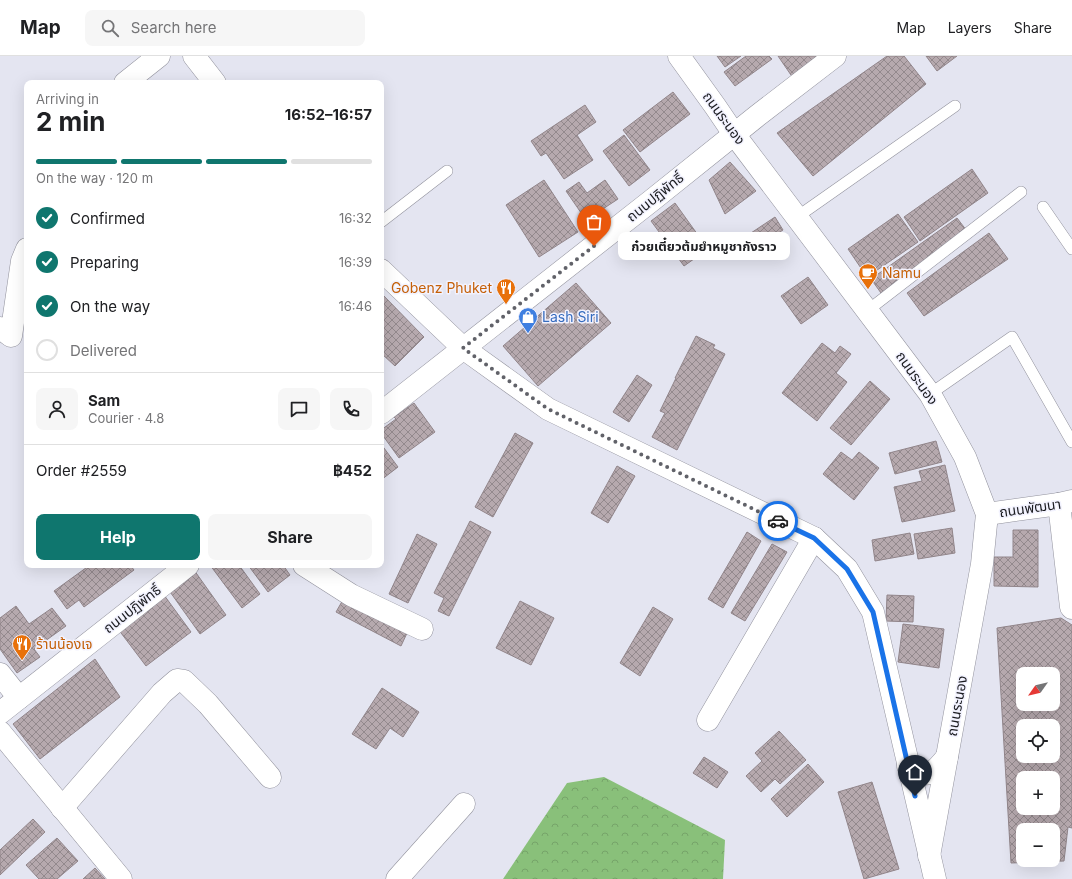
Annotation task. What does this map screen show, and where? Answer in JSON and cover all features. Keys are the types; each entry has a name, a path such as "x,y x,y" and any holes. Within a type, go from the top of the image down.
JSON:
{"street":[{"path":"129,80 159,56"},
{"path":"194,56 213,80"},
{"name":"ถนนระนอง","path":"679,56 734,134 930,394 965,457 988,514 982,564 929,856"},
{"name":"ถนนปฏิพัทธิ์","path":"384,411 835,56"},
{"path":"0,328 11,336 22,261 24,256"},
{"path":"384,273 463,348 548,409 814,538 847,569 873,612 935,879"},
{"path":"1065,503 1070,607 1072,608"},
{"name":"ถนนพัฒนา","path":"988,514 1065,503"},
{"path":"708,720 814,538"},
{"name":"ถนนปฏิพัทธิ์","path":"0,713 184,568"},
{"path":"309,568 351,595 422,629"},
{"path":"0,674 19,698"},
{"path":"62,808 162,693 177,680 184,682 208,704 270,777"},
{"path":"0,732 121,879"},
{"path":"908,766 925,774 933,772 947,757"},
{"path":"397,879 464,804"}],"lane":[{"path":"797,217 955,106"},
{"path":"384,220 447,171"},
{"path":"867,311 1022,192"},
{"path":"1043,207 1072,249"},
{"path":"930,394 1012,336 1072,442"}],"green space":[{"path":"604,777 725,840 723,879 503,879 567,783"}],"building":[{"path":"717,56 741,56 725,67"},
{"path":"746,56 769,56 772,59 735,86 724,72"},
{"path":"778,56 824,56 793,78"},
{"path":"887,56 904,56 926,84 813,176 777,133"},
{"path":"926,56 957,56 937,71"},
{"path":"673,92 690,114 640,152 623,130"},
{"path":"585,105 596,122 577,135 593,160 564,179 546,153 541,156 531,141"},
{"path":"624,135 650,170 629,186 603,151"},
{"path":"730,162 756,191 725,214 709,180"},
{"path":"972,169 988,193 920,241 904,217"},
{"path":"544,180 578,232 539,257 506,205"},
{"path":"605,180 618,199 586,220 566,191 579,182 587,193"},
{"path":"675,203 708,249 684,266 651,221"},
{"path":"898,214 918,242 867,277 848,249"},
{"path":"775,217 783,230 750,251 742,239"},
{"path":"957,218 967,231 881,293 871,279"},
{"path":"989,233 1008,259 924,316 907,293"},
{"path":"808,277 828,305 801,324 781,296"},
{"path":"576,283 611,323 538,386 503,346"},
{"path":"384,296 424,337 395,366 384,356"},
{"path":"696,336 715,345 713,348 725,354 677,450 652,437 665,413 660,411"},
{"path":"822,343 835,353 840,346 851,354 836,373 847,382 817,421 782,393"},
{"path":"637,375 652,385 629,422 613,412"},
{"path":"870,381 890,399 851,445 830,428"},
{"path":"414,403 435,432 399,458 384,437 384,428 396,419 394,417"},
{"path":"515,433 533,443 493,517 475,507"},
{"path":"936,441 942,462 895,474 889,453"},
{"path":"384,448 398,467 384,478"},
{"path":"841,452 852,460 859,452 879,468 854,500 823,474"},
{"path":"945,465 955,511 902,522 894,487 922,481 919,471"},
{"path":"617,466 635,476 608,523 591,513"},
{"path":"470,521 491,532 449,616 438,611 444,598 434,593"},
{"path":"952,528 955,553 918,559 914,534"},
{"path":"1013,530 1038,530 1038,587 994,586 994,557 1013,557"},
{"path":"747,532 761,541 723,608 708,599"},
{"path":"910,533 914,554 875,561 872,540"},
{"path":"417,534 437,544 408,603 389,594"},
{"path":"772,544 787,552 745,621 731,613"},
{"path":"86,568 132,568 134,570 84,607 79,600 67,609 54,591"},
{"path":"212,568 241,568 260,594 242,608"},
{"path":"250,568 285,568 290,575 268,592"},
{"path":"194,570 226,615 200,634 168,589"},
{"path":"164,595 191,632 146,666 118,629"},
{"path":"887,595 914,596 913,622 886,621"},
{"path":"344,598 408,631 401,646 336,612"},
{"path":"520,601 554,618 531,665 496,648"},
{"path":"16,606 29,624 52,608 66,626 34,649 40,657 17,673 0,649 0,618"},
{"path":"653,607 673,619 640,676 620,663"},
{"path":"1061,618 1072,625 1072,828 1068,827 1064,861 1060,861 1060,823 1016,823 1016,863 1011,863 997,628"},
{"path":"903,624 944,629 939,668 898,662"},
{"path":"95,659 120,697 40,759 13,724"},
{"path":"382,688 419,712 403,737 390,728 376,749 352,734"},
{"path":"779,731 806,760 780,784 775,779 761,792 746,776 762,761 755,753"},
{"path":"704,757 728,772 717,788 693,773"},
{"path":"808,764 824,782 787,817 771,799"},
{"path":"872,782 899,869 864,879 838,792"},
{"path":"33,819 45,832 0,875 0,850"},
{"path":"57,838 78,861 57,879 39,879 26,865"},
{"path":"95,868 105,879 83,879"}],"way so far":[{"path":"594,246 463,348 548,409 778,521"}],"place":[{"name":"ก๋วยเตี๋ยวต้มยำหมูชากังราว","path":"594,246"},
{"name":"Namu","path":"868,290"},
{"name":"Gobenz Phuket","path":"506,305"},
{"name":"Lash Siri","path":"528,334"},
{"name":"ร้านน้องเจ","path":"22,661"}],"route":[{"path":"778,521 814,538 847,569 873,612 915,796"}]}
